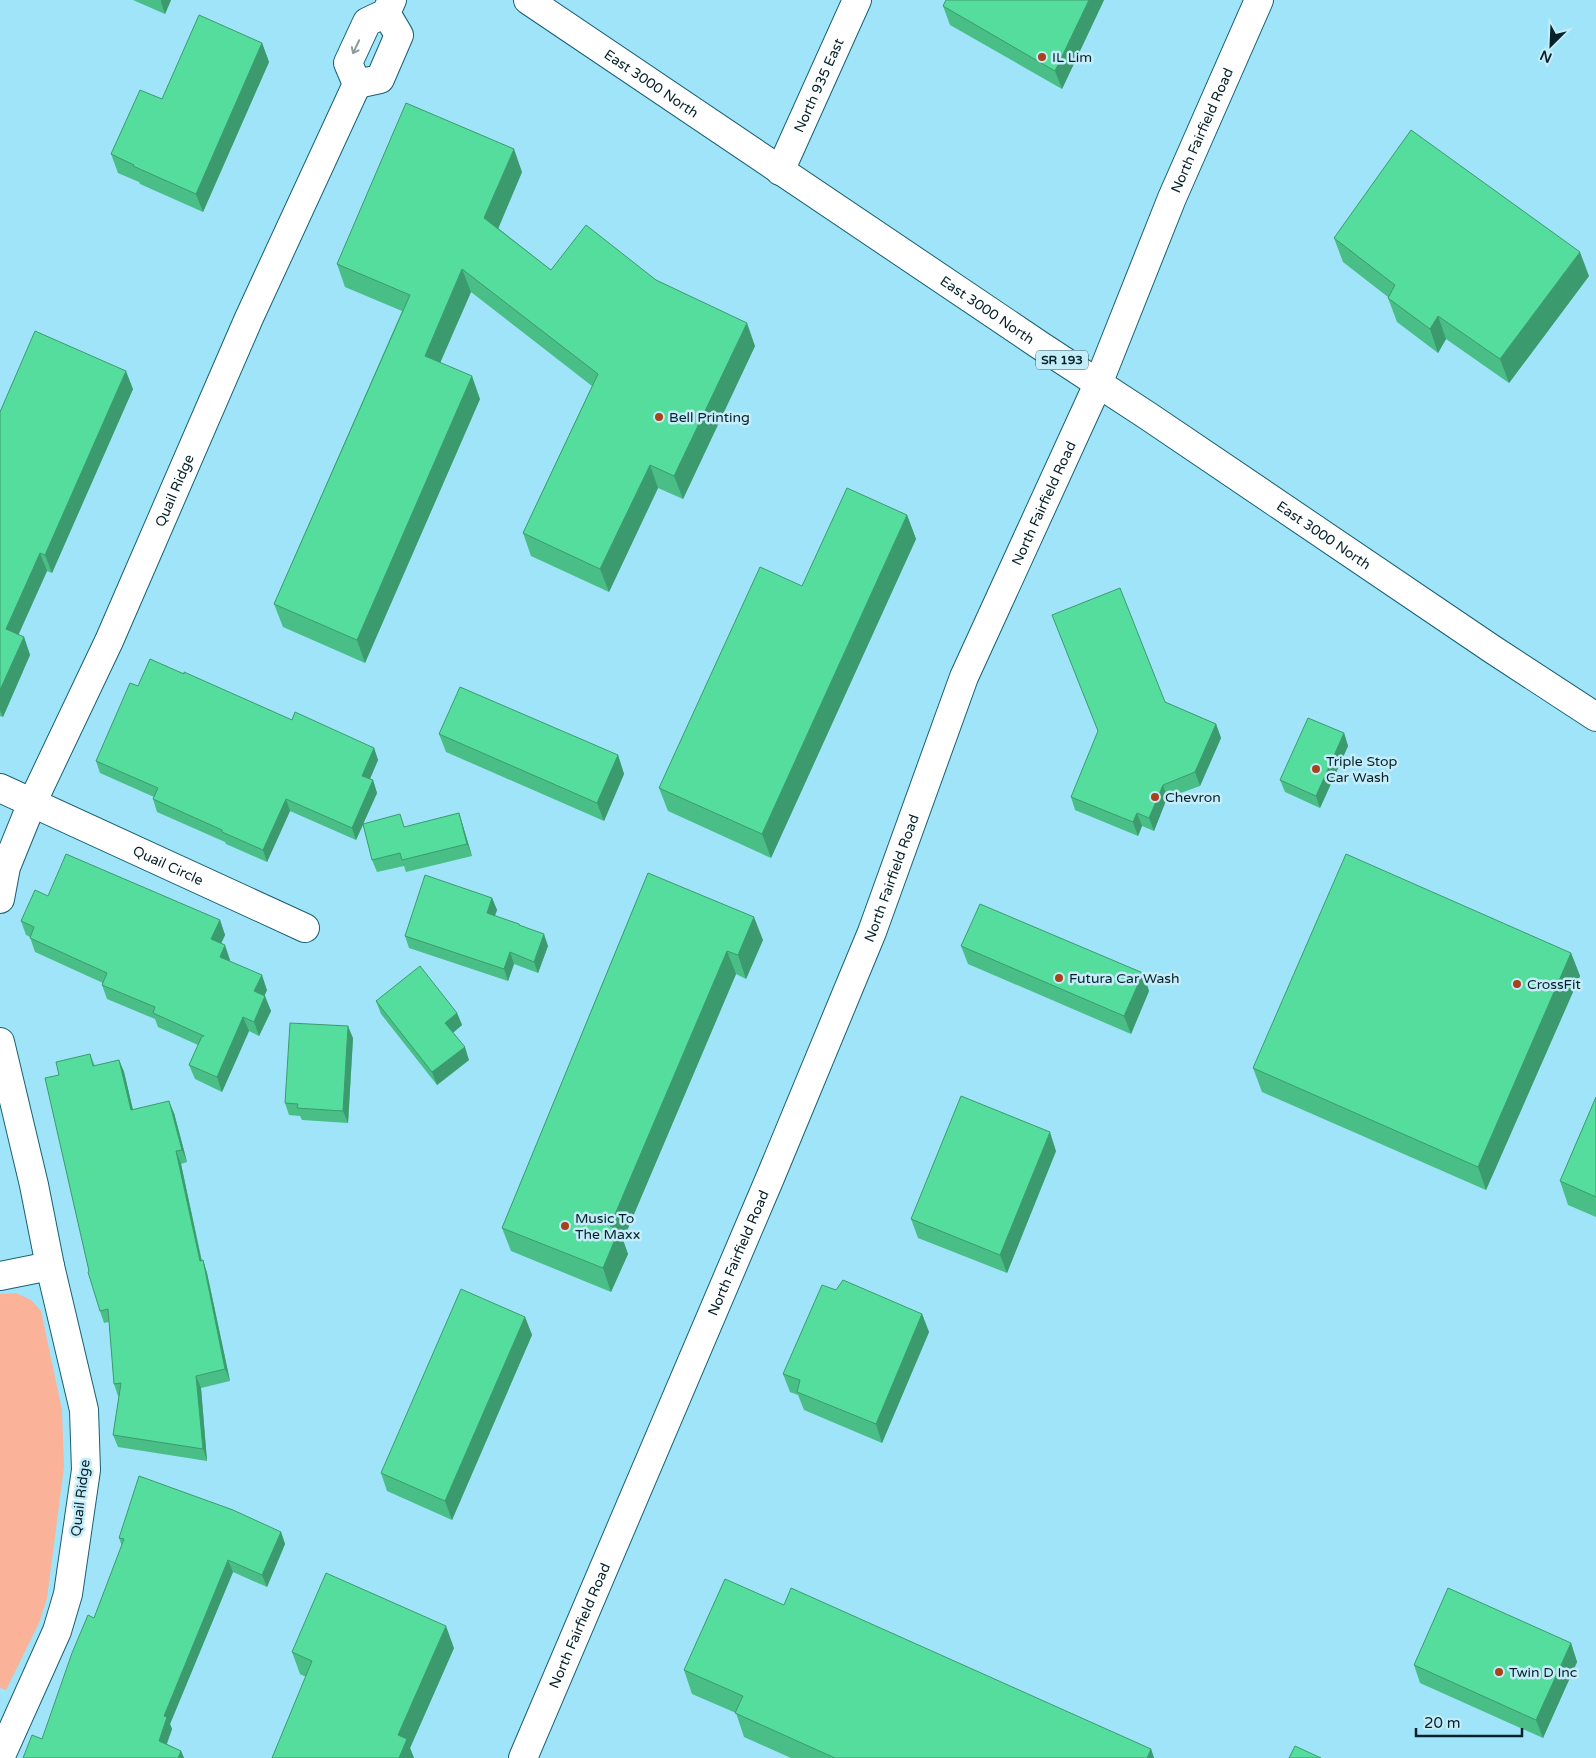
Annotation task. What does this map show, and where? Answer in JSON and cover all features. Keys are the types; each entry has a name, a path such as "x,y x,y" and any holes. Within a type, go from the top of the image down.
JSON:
{"street":[{"name":"East 3000 North","path":"528,0 780,171 1596,717"},
{"name":"North 935 East","path":"780,171 857,0"},
{"name":"North Fairfield Road","path":"523,1758 770,1178 872,932 964,677 1098,384 1172,198 1259,0"},
{"name":"Quail Ridge","path":"0,899 6,867 32,803 109,641 249,318 357,84 348,63 368,22 389,7"},
{"name":"Quail Circle","path":"0,788 305,928"},
{"name":"Quail Ridge","path":"0,1042 84,1410 86,1470 68,1594 57,1630 8,1719 0,1758"},
{"path":"0,1276 50,1266"}],"shaded area":[{"path":"16,1293 31,1300 41,1311 62,1410 64,1467 47,1598 39,1623 6,1690 0,1688 0,1294"}],"building":[{"name":"IL Lim","path":"946,0 1089,0 1055,71 943,6"},
{"path":"199,15 262,43 196,194 111,154 140,90 162,99"},
{"path":"406,103 514,149 484,218 551,270 586,225 656,280 747,323 674,476 650,465 600,569 523,533 598,374 462,269 425,356 472,376 357,640 274,604 410,295 337,264"},
{"path":"1411,130 1580,252 1500,359 1438,316 1430,329 1388,298 1395,285 1334,238"},
{"path":"35,331 126,371 45,555 40,553 6,629 24,637 0,690 0,412"},
{"path":"847,488 907,515 762,834 659,788 760,567 802,586"},
{"path":"1120,588 1165,702 1216,724 1195,772 1163,785 1149,818 1137,813 1133,822 1071,797 1098,731 1052,615"},
{"path":"150,659 292,720 295,712 374,748 362,776 373,780 352,828 286,799 263,850 153,799 158,788 96,761 130,683 138,686"},
{"path":"460,687 618,755 597,803 439,734"},
{"name":"Triple Stop Car Wash","path":"1308,718 1344,733 1316,796 1280,780"},
{"path":"459,813 467,844 402,860 400,853 372,860 363,824 400,814 404,827"},
{"path":"66,854 220,920 211,939 225,945 220,957 262,975 254,991 265,996 254,1022 243,1017 217,1077 189,1065 202,1036 204,1036 153,1013 155,1007 102,985 107,973 30,938 34,927 21,921 35,890 48,896"},
{"path":"1346,854 1571,953 1478,1167 1253,1068"},
{"path":"648,873 754,917 738,955 727,951 610,1226 619,1230 603,1268 502,1228"},
{"path":"425,875 492,898 487,913 544,934 534,962 510,952 504,969 405,936"},
{"name":"Futura Car Wash","path":"980,904 1143,973 1124,1016 961,946"},
{"path":"420,966 457,1013 445,1023 465,1047 432,1072 376,1001"},
{"path":"290,1023 348,1026 343,1111 297,1108 298,1104 285,1103"},
{"path":"90,1054 93,1066 119,1060 131,1110 169,1101 182,1150 176,1151 200,1261 203,1260 225,1369 196,1376 203,1449 113,1435 121,1383 114,1384 108,1309 100,1311 88,1272 45,1078 59,1075 56,1062"},
{"path":"961,1096 1050,1132 1000,1255 911,1219"},
{"path":"1596,1097 1596,1197 1560,1181"},
{"path":"843,1280 922,1314 876,1424 797,1392 800,1380 783,1374 822,1285 836,1290"},
{"path":"461,1289 525,1317 445,1501 381,1473"},
{"path":"139,1476 233,1510 281,1532 262,1575 228,1560 164,1716 167,1717 159,1741 181,1751 178,1758 23,1758 32,1735 42,1739 72,1653 88,1615 94,1618 124,1539 119,1538"},
{"path":"326,1573 446,1626 398,1735 407,1739 399,1758 272,1758 312,1661 292,1652"},
{"path":"725,1579 784,1605 791,1588 1151,1749 1147,1758 835,1758 735,1713 743,1696 684,1670"},
{"name":"Twin D Inc","path":"1448,1588 1571,1643 1536,1720 1414,1665"},
{"path":"1295,1746 1321,1758 1289,1758"}],"place":[{"name":"IL Lim","path":"1042,57"},
{"name":"Bell Printing","path":"659,417"},
{"name":"Triple Stop Car Wash","path":"1316,769"},
{"name":"Chevron","path":"1155,797"},
{"name":"Futura Car Wash","path":"1059,978"},
{"name":"CrossFit","path":"1517,984"},
{"name":"Music To The Maxx","path":"565,1226"},
{"name":"Twin D Inc","path":"1499,1672"}]}
